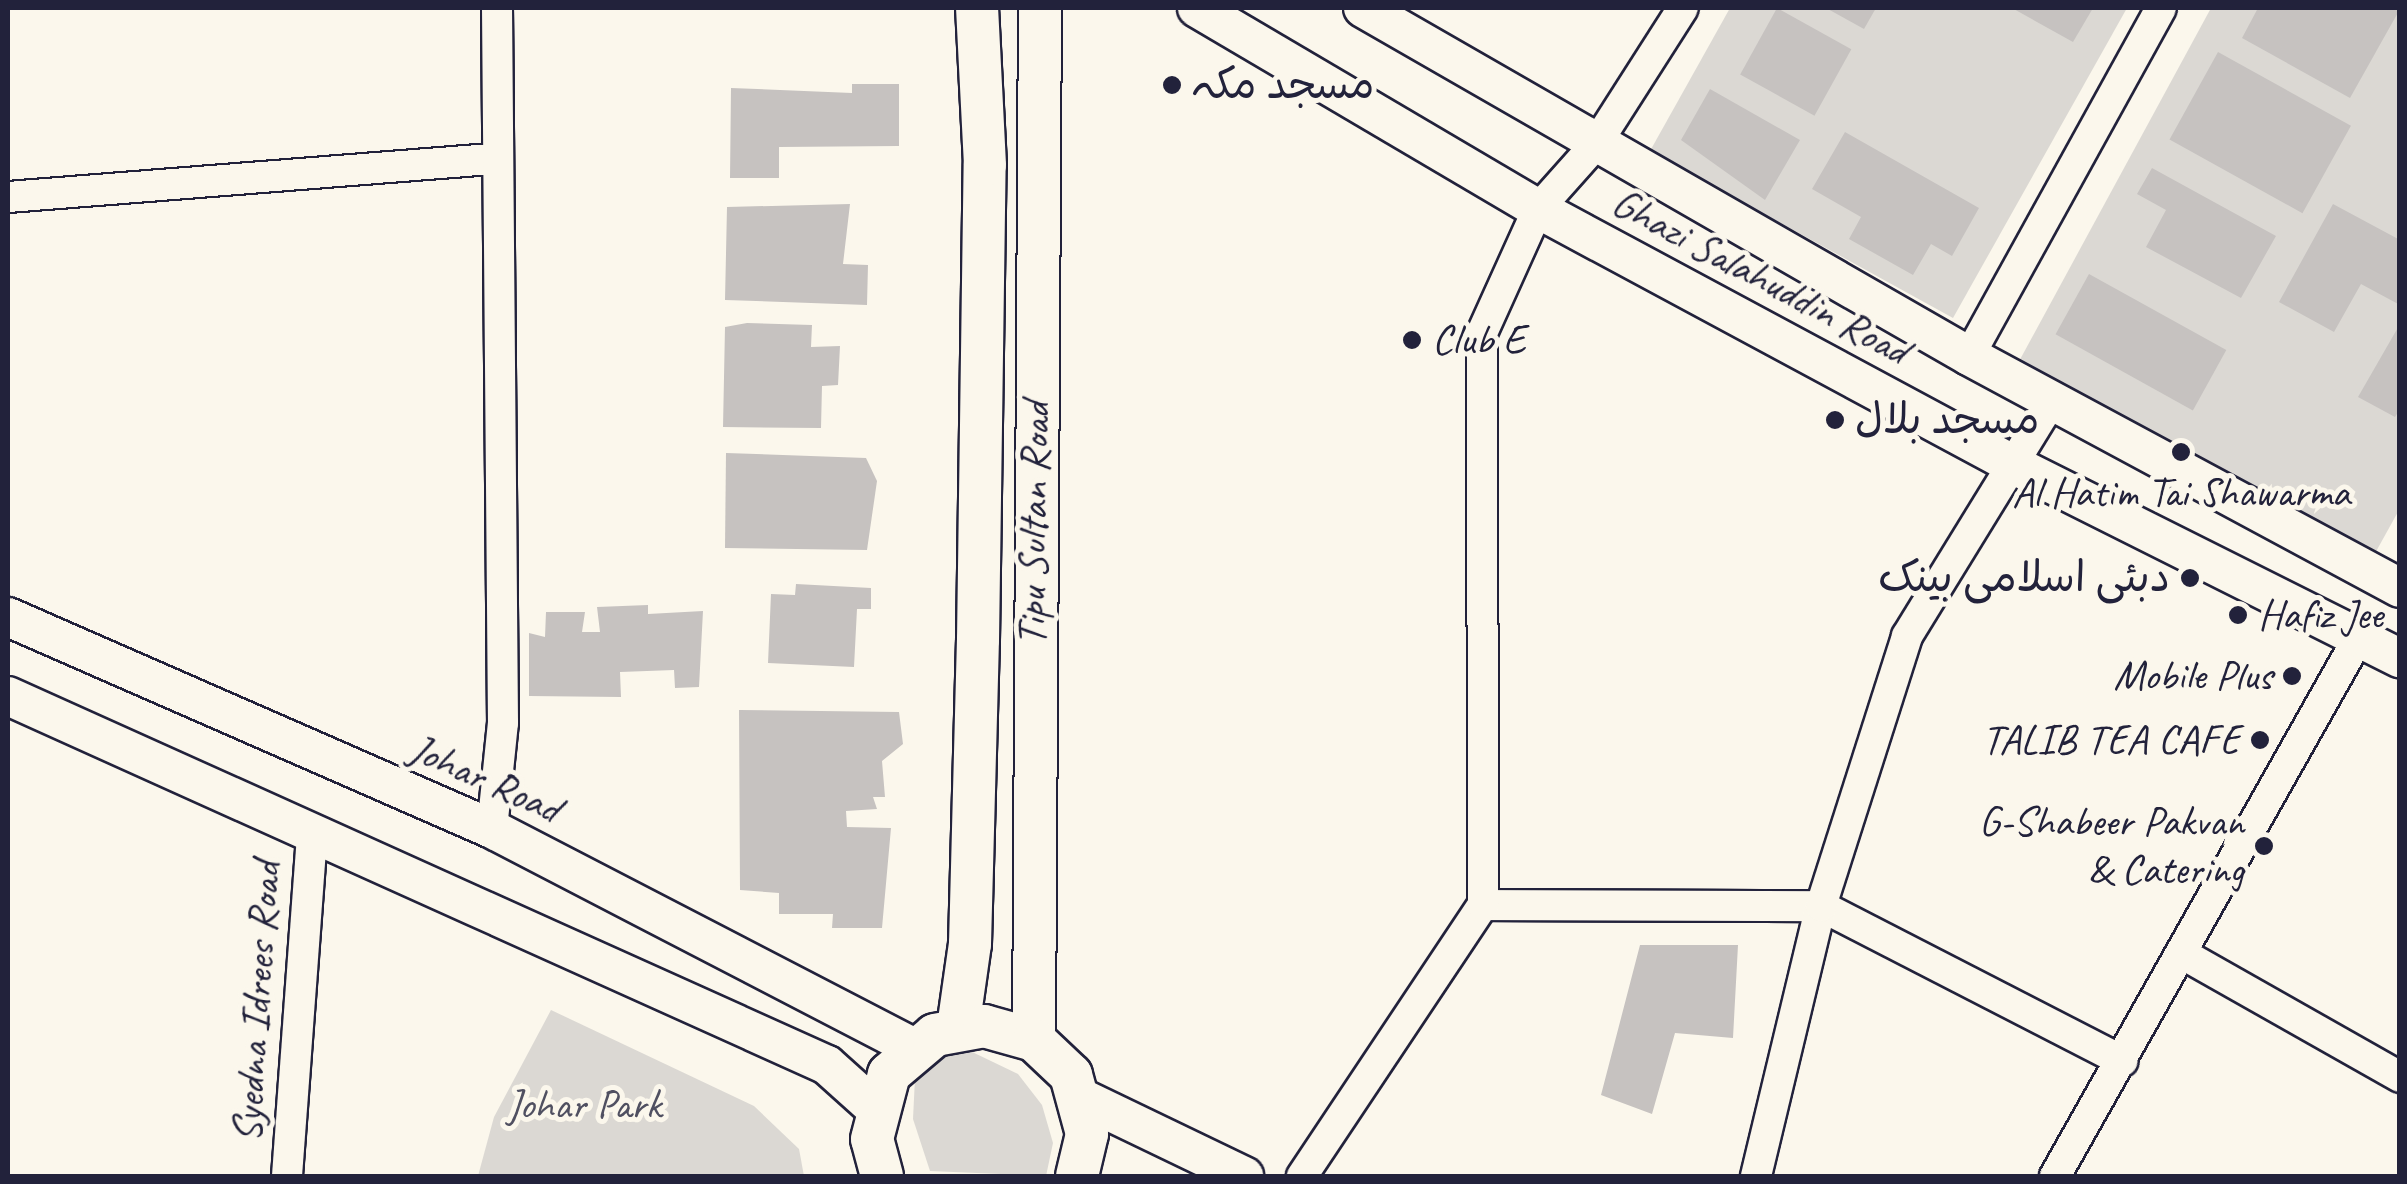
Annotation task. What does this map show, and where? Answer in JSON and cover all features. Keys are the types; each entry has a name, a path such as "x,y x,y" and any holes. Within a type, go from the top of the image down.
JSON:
{"main road":[{"name":"Tipu Sultan Road","path":"958,1028 970,944 978,640 985,166 977,8"},
{"name":"Tipu Sultan Road","path":"1034,1040 1040,8"},
{"path":"882,1176 875,1108 914,1048 958,1028 1034,1040 1082,1098 1087,1134 1077,1176"}],"street":[{"path":"492,828 503,723 496,8"},
{"name":"Ghazi Salahuddin Road","path":"1198,8 1538,209 2014,465 2400,658"},
{"name":"Ghazi Salahuddin Road","path":"1363,8 2051,402 2399,587"},
{"path":"1302,1176 1483,904 1482,333 1538,209 1596,144 1683,8"},
{"path":"1969,356 2161,8"},
{"path":"8,197 496,159"},
{"path":"1756,1176 1821,906 1906,636 2051,402"},
{"name":"Johar Road","path":"8,617 492,828 914,1048"},
{"path":"2054,1176 2359,637"},
{"path":"8,696 827,1065 875,1108"},
{"name":"Syedna Idrees Road","path":"287,1176 312,834"},
{"path":"1483,904 1821,906 2122,1061"},
{"path":"2181,953 2400,1077"},
{"path":"1082,1098 1244,1176"}],"green space":[{"path":"1730,8 2127,8 1953,318 1650,151"},
{"path":"2211,8 2399,8 2399,510 2368,566 2017,365"},
{"name":"Johar Park","path":"551,1010 754,1106 799,1149 804,1176 478,1176 494,1117"},
{"path":"966,1049 1018,1074 1042,1105 1053,1143 1046,1176 930,1171 913,1119 915,1078 931,1055"}],"building":[{"path":"1777,8 1851,49 1814,116 1740,74"},
{"path":"1826,8 1876,8 1864,29"},
{"path":"2012,8 2093,8 2073,42"},
{"path":"2258,8 2400,9 2350,98 2242,38"},
{"path":"2218,52 2351,126 2302,213 2170,139"},
{"path":"852,84 899,84 899,146 779,147 779,178 730,178 731,88 852,93"},
{"path":"1710,89 1800,140 1765,200 1681,140"},
{"path":"1845,132 1979,208 1952,256 1931,244 1913,275 1849,239 1861,217 1812,189"},
{"path":"2152,168 2276,236 2241,298 2146,247 2166,210 2137,194"},
{"path":"850,204 843,264 868,265 867,305 725,300 727,207"},
{"path":"2333,204 2400,240 2400,305 2361,284 2334,332 2279,302"},
{"path":"2089,274 2226,350 2193,410 2056,334"},
{"path":"747,323 812,325 811,347 840,346 838,385 822,386 821,428 723,427 725,327"},
{"path":"2400,324 2400,409 2395,417 2358,397"},
{"path":"726,453 866,458 877,481 867,550 725,548"},
{"path":"796,584 871,588 871,609 857,609 854,667 768,663 771,594 795,595"},
{"path":"648,605 648,614 703,611 699,687 675,688 674,670 620,672 621,697 529,696 529,633 545,637 546,612 585,612 582,632 600,632 597,607"},
{"path":"739,710 899,712 903,744 882,761 885,797 873,797 877,809 846,811 847,827 891,828 882,928 832,928 833,914 779,914 779,893 740,890"},
{"path":"1640,945 1738,945 1733,1038 1675,1033 1652,1114 1601,1095"}],"place":[{"name":"مسجد مکہ","path":"1172,85"},
{"name":"Club E","path":"1412,340"},
{"name":"مسجد بلال","path":"1835,420"},
{"name":"Al Hatim Tai Shawarma","path":"2181,452"},
{"name":"دبئی اسلامی بینک","path":"2190,578"},
{"name":"Hafiz Jee","path":"2238,615"},
{"name":"Mobile Plus","path":"2292,676"},
{"name":"TALIB TEA CAFE","path":"2260,740"},
{"name":"G-Shabeer Pakvan & Catering","path":"2264,846"}]}
